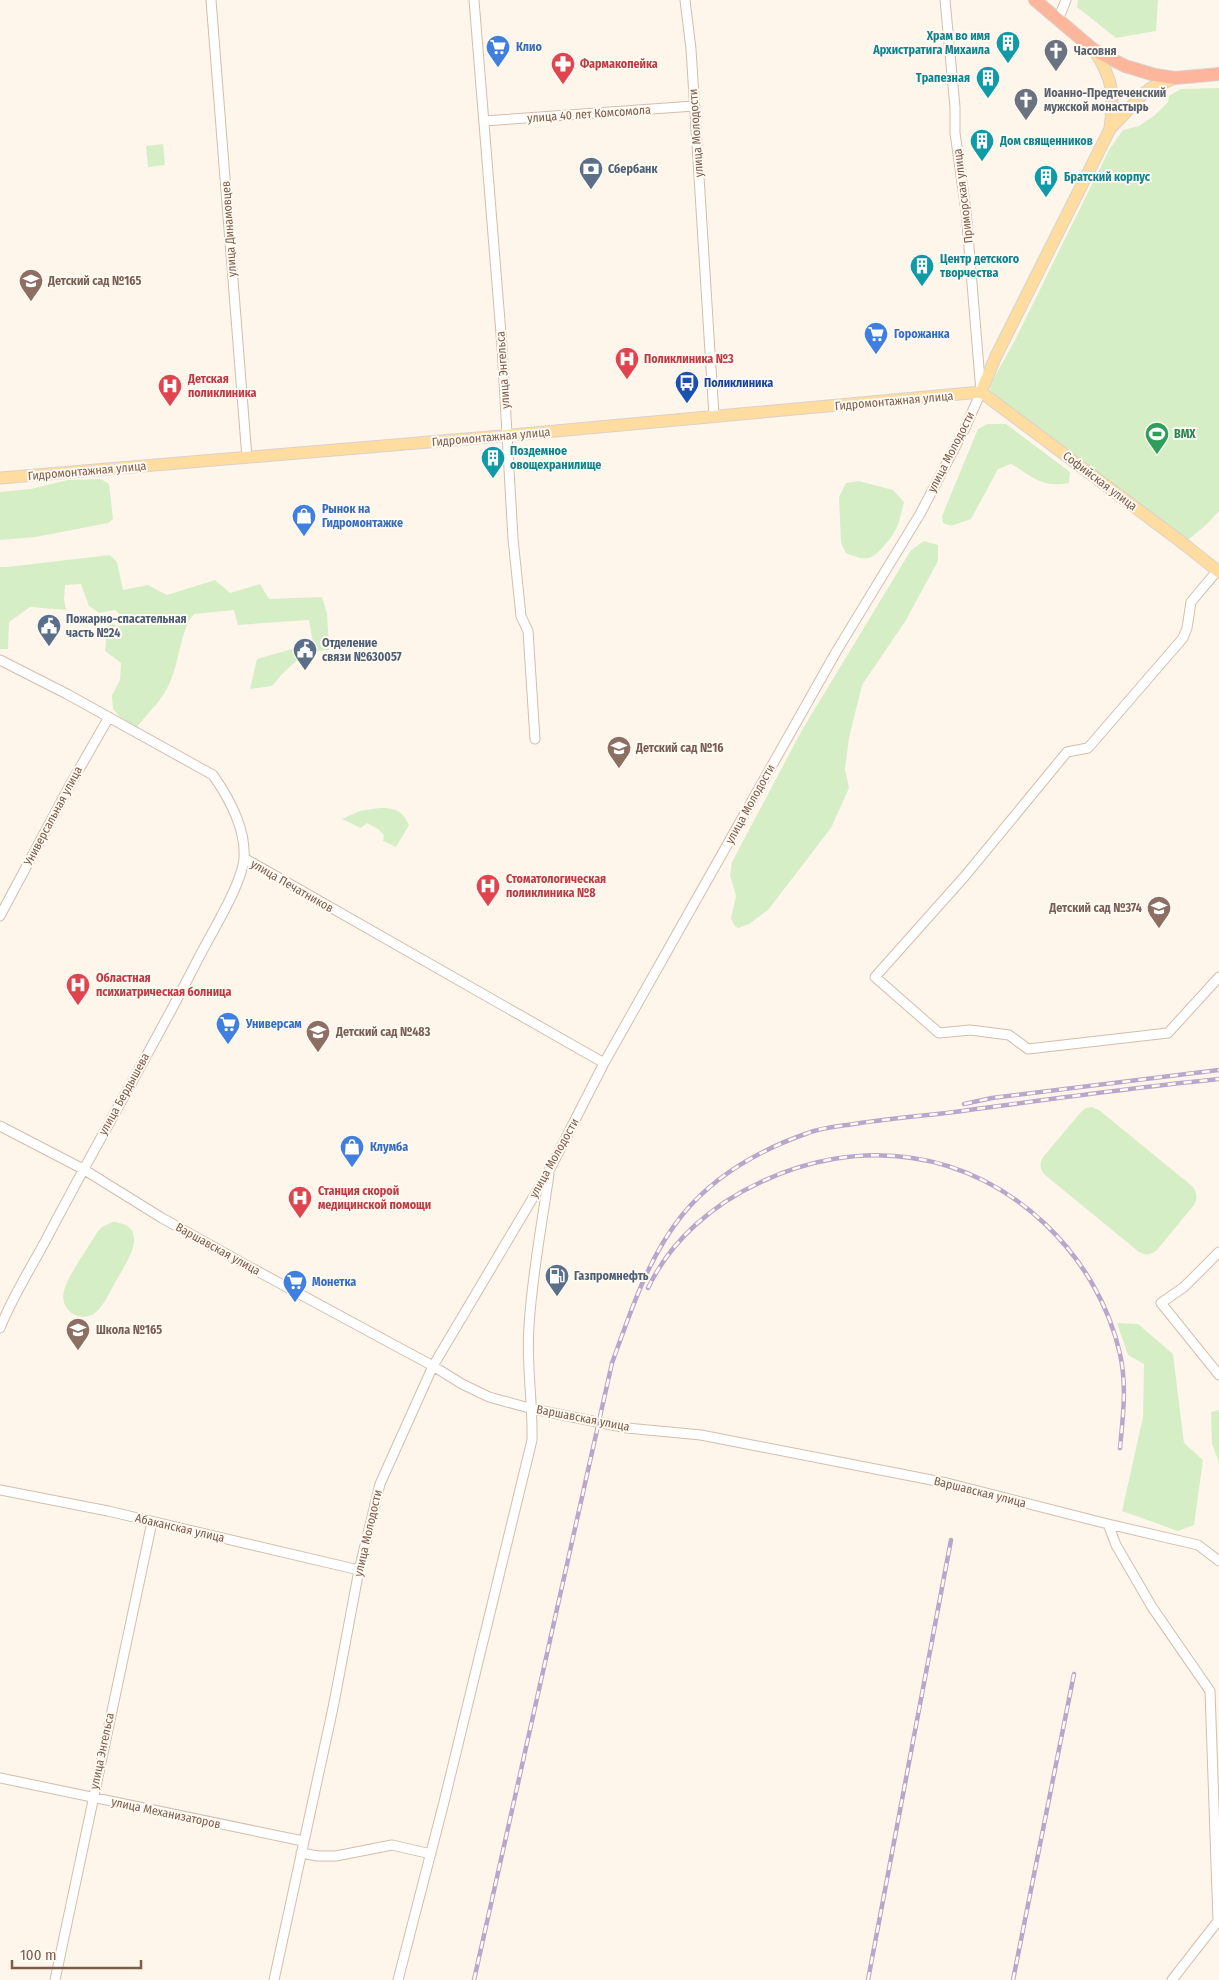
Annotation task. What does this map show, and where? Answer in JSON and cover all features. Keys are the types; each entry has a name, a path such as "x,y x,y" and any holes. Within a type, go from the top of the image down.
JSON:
{"highway":[{"path":"1035,0 1094,50 1125,66 1154,75 1175,78 1219,74"}],"main road":[{"path":"1094,50 1104,66 1113,90 1110,129"},
{"path":"981,392 996,356 1110,129 1142,95 1151,88 1175,78"},
{"name":"Гидромонтажная улица","path":"0,478 507,436 981,392"},
{"name":"Софийская улица","path":"981,392 1218,571"}],"street":[{"name":"улица Динамовцев","path":"211,0 246,458"},
{"name":"улица Энгельса","path":"474,0 518,594 520,616 528,631 535,740"},
{"name":"улица Молодости","path":"685,0 691,49 714,416"},
{"name":"Приморская улица","path":"946,0 955,107 955,133 966,211 981,392"},
{"path":"1058,20 1066,0"},
{"name":"улица 40 лет Комсомола","path":"484,121 694,106"},
{"name":"улица Молодости","path":"274,1980 334,1703 359,1570 380,1484 434,1366 550,1169 604,1063 836,652 920,514 965,428 981,392"},
{"path":"1218,571 1191,602 1187,628 1183,638 1088,748 1067,752 965,876 875,977 939,1033 970,1030 1009,1035 1028,1048 1168,1033 1219,977"},
{"name":"улица Печатников","path":"0,660 213,774 227,795 234,812 242,835 244,858 604,1063"},
{"name":"Универсальная улица","path":"0,916 70,784 109,717"},
{"name":"улица Бердышева","path":"0,1328 82,1169 185,984 237,882 244,858"},
{"name":"Варшавская улица","path":"0,1126 82,1169 162,1218 246,1265 489,1397 533,1409 627,1428 701,1435 947,1483 1198,1545 1219,1561"},
{"path":"398,1980 431,1854 532,1440 533,1409 528,1351 529,1325 550,1169"},
{"path":"1219,1252 1184,1287 1161,1303 1219,1375"},
{"name":"Абаканская улица","path":"0,1490 108,1511 359,1570"},
{"name":"улица Энгельса","path":"55,1980 92,1797 152,1522"},
{"path":"1108,1524 1116,1544 1152,1607 1210,1691 1219,1922 1172,1980"},
{"name":"улица Механизаторов","path":"0,1778 303,1841"},
{"path":"301,1853 318,1856 336,1856 392,1845 431,1854"}],"green space":[{"path":"1078,0 1158,0 1156,31 1116,38 1077,7"},
{"path":"1219,88 1219,511 1188,540 1175,535 990,394 990,385 1014,342 1109,150 1123,130 1139,126 1155,115 1168,102 1169,96 1181,89"},
{"path":"163,144 165,165 148,167 146,146"},
{"path":"988,424 1006,424 1070,472 1069,483 1044,483 1011,464 998,469 971,519 951,526 943,523 942,516 978,429"},
{"path":"101,479 109,484 113,519 108,523 36,537 0,540 0,492 31,489 68,480"},
{"path":"859,481 893,490 904,502 899,521 892,536 878,552 866,558 846,553 841,543 839,497 846,483"},
{"path":"924,541 938,545 938,561 906,620 862,685 849,738 845,769 849,788 831,828 768,910 749,924 738,928 734,925 731,918 736,896 730,875 732,862 802,730 911,550"},
{"path":"110,555 117,562 123,590 148,585 167,595 215,580 230,593 260,584 269,599 322,597 327,613 329,650 311,653 296,661 272,686 250,689 257,659 313,643 309,620 238,625 234,610 194,614 183,637 168,687 156,705 137,727 125,723 113,709 112,695 120,680 121,663 105,651 108,622 118,626 131,625 115,610 99,613 89,606 81,584 65,585 64,599 66,610 30,607 9,622 8,649 0,649 0,567"},
{"path":"379,808 401,813 409,825 396,847 383,841 384,835 367,823 361,828 342,819 360,811"},
{"path":"1092,1107 1099,1110 1192,1186 1195,1191 1194,1205 1157,1250 1152,1253 1139,1252 1045,1175 1041,1169 1043,1157 1081,1112 1086,1108"},
{"path":"113,1222 125,1225 132,1230 134,1238 130,1255 107,1298 98,1310 89,1316 77,1316 67,1309 64,1304 63,1298 66,1285 98,1231"},
{"path":"1117,1323 1138,1324 1173,1354 1184,1443 1203,1460 1194,1525 1178,1531 1122,1511 1143,1417 1144,1364 1128,1355"},
{"path":"1219,1410 1219,1462 1212,1444 1211,1412"}],"railway":[{"path":"964,1104 992,1098 1219,1070"},
{"path":"474,1980 612,1363 650,1266 683,1214 710,1187 740,1165 791,1139 820,1129 1219,1079"},
{"path":"648,1288 669,1254 695,1225 726,1201 779,1174 835,1159 873,1155 912,1158 949,1166 984,1181 1016,1200 1046,1224 1071,1253 1092,1284 1109,1318 1120,1354 1124,1401 1120,1448"},
{"path":"868,1980 951,1540"},
{"path":"1013,1980 1074,1674"}],"place":[{"name":"Храм во имя Архистратига Михаила","path":"1008,64"},
{"name":"Клио","path":"498,68"},
{"name":"Часовня","path":"1056,72"},
{"name":"Фармакопейка","path":"563,85"},
{"name":"Трапезная","path":"988,99"},
{"name":"Иоанно-Предтеченский мужской монастырь","path":"1026,121"},
{"name":"Дом священников","path":"982,162"},
{"name":"Сбербанк","path":"591,190"},
{"name":"Братский корпус","path":"1046,198"},
{"name":"Центр детского творчества","path":"922,287"},
{"name":"Детский сад №165","path":"31,302"},
{"name":"Горожанка","path":"876,355"},
{"name":"Поликлиника №3","path":"627,380"},
{"name":"Поликлиника","path":"687,404"},
{"name":"Детская поликлиника","path":"170,407"},
{"name":"BMX","path":"1157,455"},
{"name":"Поздемное овощехранилище","path":"493,479"},
{"name":"Рынок на Гидромонтажке","path":"304,537"},
{"name":"Пожарно-спасательная часть №24","path":"49,647"},
{"name":"Отделение связи №630057","path":"305,671"},
{"name":"Детский сад №16","path":"619,769"},
{"name":"Стоматологическая поликлиника №8","path":"488,907"},
{"name":"Детский сад №374","path":"1159,929"},
{"name":"Областная психиатрическая болница","path":"78,1006"},
{"name":"Универсам","path":"228,1045"},
{"name":"Детский сад №483","path":"318,1053"},
{"name":"Клумба","path":"352,1168"},
{"name":"Станция скорой медицинской помощи","path":"300,1219"},
{"name":"Газпромнефть","path":"557,1297"},
{"name":"Монетка","path":"295,1303"},
{"name":"Школа №165","path":"78,1351"}]}
